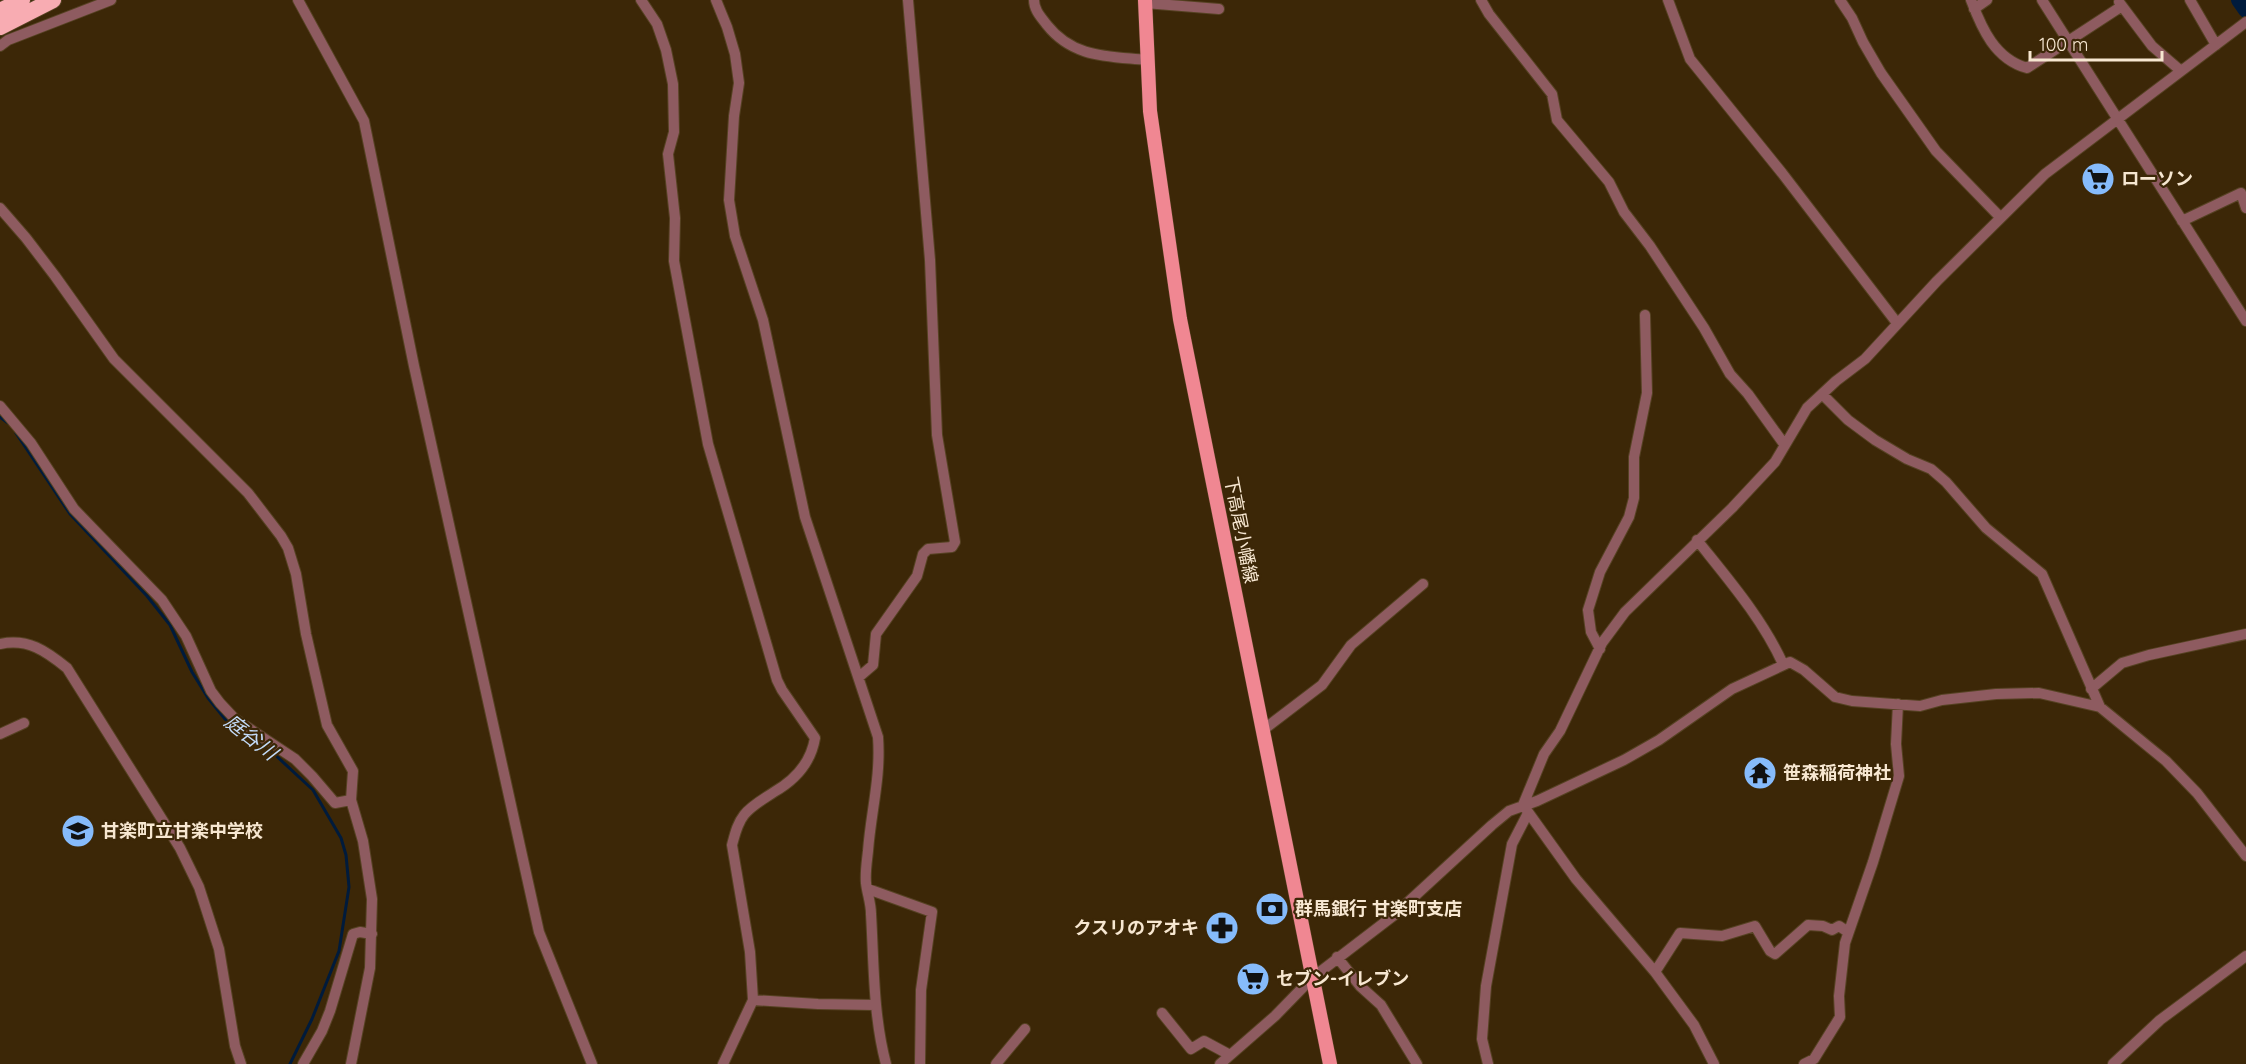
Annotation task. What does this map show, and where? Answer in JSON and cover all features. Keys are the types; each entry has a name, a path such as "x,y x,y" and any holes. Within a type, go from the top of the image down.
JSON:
{"highway":[{"path":"0,11 22,0"},
{"path":"0,27 53,0"}],"main road":[{"name":"下高尾小幡線","path":"1145,2 1146,60 1154,149 1180,319 1330,1064"}],"street":[{"path":"0,46 8,40 111,0"},
{"path":"298,0 364,122 414,366 539,932 592,1064"},
{"path":"641,0 657,24 666,50 673,84 675,125 668,154 675,218 674,261 708,444 777,680 815,738 813,750 799,773 746,812 736,830 732,845 750,952 753,1000 723,1064"},
{"path":"716,0 735,54 739,83 734,116 729,200 735,236 763,320 805,517 878,737 880,761 878,790 868,848 866,881 871,906 880,1042 886,1064"},
{"path":"859,677 873,665 876,634 917,576 923,554 928,549 952,547 954,542 937,435 930,260 908,0"},
{"path":"1034,0 1034,6 1039,15 1054,34 1074,48 1088,54 1146,60"},
{"path":"1481,0 1489,14 1552,94 1557,120 1609,182 1624,212 1650,246 1698,319 1730,374 1748,394 1784,444"},
{"path":"1668,0 1690,59 1782,173 1897,323"},
{"path":"1840,0 1881,73 1936,151 2000,217"},
{"path":"1987,0 1973,4 1995,48 2017,65 2027,68 2120,3 2152,46 2181,71"},
{"path":"2042,0 2246,321"},
{"path":"2190,0 2220,42"},
{"path":"1145,2 1219,9"},
{"path":"1488,1064 1482,1039 1486,986 1512,844 1544,754 1560,731 1600,649 1625,612 1732,508 1767,470 1807,408 1865,359 2000,217 2045,174 2117,117 2246,22"},
{"path":"2181,221 2241,193 2246,208"},
{"path":"0,208 41,257 114,359 248,492 286,542 295,565 308,644 327,725 352,771 351,800 363,841 372,899 368,983 351,1064"},
{"path":"1600,649 1591,633 1588,610 1600,572 1629,517 1634,498 1634,457 1647,393 1645,315"},
{"path":"1822,394 1848,420 1875,440 1931,469 1946,482 1986,528 2043,574 2100,707 2166,761 2197,793 2246,856"},
{"path":"0,406 32,443 74,509 162,600 186,636 220,704 235,719 295,759 335,803 351,800"},
{"path":"1697,540 1739,593 1772,641 1783,664"},
{"path":"1263,730 1322,685 1351,645 1423,584"},
{"path":"2091,688 2122,663 2246,634"},
{"path":"0,644 14,641 39,648 67,668 180,848 199,887 219,949 235,1046 241,1064"},
{"path":"1220,1064 1275,1016 1312,978 1393,916 1509,811 1526,809 1537,801 1624,760 1659,740 1701,708 1732,689 1783,664 1790,662 1797,665 1835,696 1852,701 1920,705 1996,694 2039,693 2100,707"},
{"path":"1812,1062 1840,1017 1839,996 1845,943 1874,862 1899,776 1896,744 1898,705"},
{"path":"0,734 24,723"},
{"path":"1526,809 1576,879 1655,972 1694,1025 1709,1062"},
{"path":"868,890 932,912 921,990 920,1064"},
{"path":"1655,972 1680,933 1722,936 1755,926 1770,951 1775,954 1808,925 1823,926 1832,930 1839,926 1848,933"},
{"path":"303,1064 322,1031 330,1011 351,937 355,933 372,933"},
{"path":"2113,1064 2160,1020 2246,956"},
{"path":"1337,957 1360,986 1381,1005 1418,1064"},
{"path":"753,1000 876,1005"},
{"path":"1162,1013 1191,1049 1204,1041 1230,1055"},
{"path":"996,1064 1025,1029"}],"waterway":[{"path":"2239,0 2246,10"},
{"name":"庭谷川","path":"0,417 8,423"},
{"name":"庭谷川","path":"16,433 70,514 147,596 170,625 192,672 208,698 225,719 271,751 313,790 341,838 346,855 349,887 339,951 312,1019 290,1064"}],"place":[{"name":"ローソン","path":"2098,179"},
{"name":"笹森稲荷神社","path":"1760,773"},
{"name":"甘楽町立甘楽中学校","path":"78,831"},
{"name":"群馬銀行 甘楽町支店","path":"1272,909"},
{"name":"クスリのアオキ","path":"1222,928"},
{"name":"セブン-イレブン","path":"1253,979"}]}
